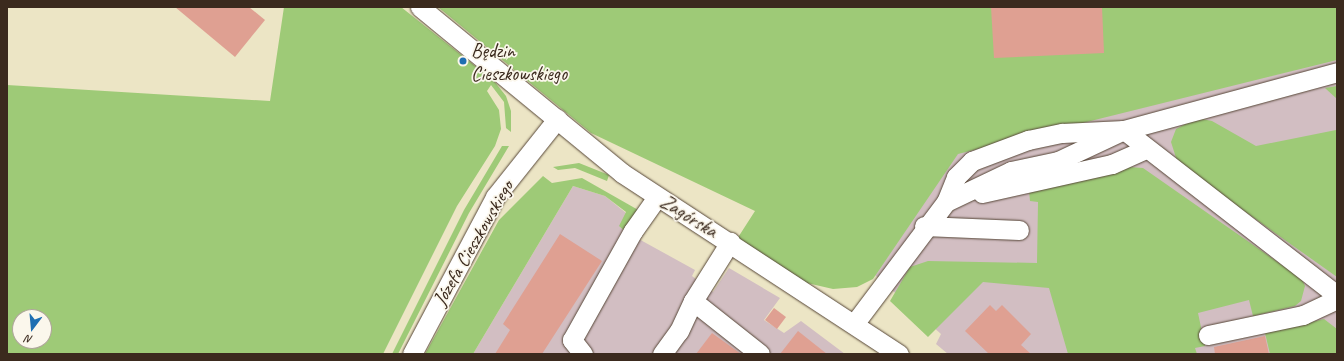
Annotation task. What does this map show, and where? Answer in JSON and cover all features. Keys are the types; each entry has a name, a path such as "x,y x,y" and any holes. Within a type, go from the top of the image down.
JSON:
{"street":[{"name":"Zagórska","path":"420,7 557,119 657,197 730,242 899,354"},
{"path":"946,202 1011,171 1058,160 1124,130 1337,72"},
{"name":"Józefa Cieszkowskiego","path":"412,354 495,196 557,119"},
{"path":"854,324 924,226 946,202 956,177 972,161 1028,140 1062,133 1124,130 1144,149 1297,260 1337,295"},
{"path":"946,202 1112,164 1144,149"},
{"path":"584,354 572,340 633,231 657,197"},
{"path":"924,226 1019,230"},
{"path":"662,354 679,332 693,301 730,242"},
{"path":"1208,335 1303,315 1337,299"},
{"path":"693,301 760,354"}],"shaded area":[{"path":"1337,55 1337,354 948,354 936,344 941,334 875,275 1005,74"},
{"path":"573,186 605,196 626,213 626,232 695,270 692,276 713,292 729,268 780,298 764,320 784,333 801,321 845,354 473,354"}],"green space":[{"path":"284,7 401,7 494,81 506,96 511,111 511,132 506,128 504,102 491,85 487,91 499,110 501,129 495,146 457,206 383,354 7,354 7,85 270,101"},
{"path":"438,7 1337,7 1337,60 958,154 873,279 857,287 833,289 807,283 737,239 755,211 591,133"},
{"path":"1337,86 1337,99 1325,88"},
{"path":"1197,118 1212,121 1256,146 1336,130 1337,277 1178,164 1171,142 1176,129"},
{"path":"502,146 509,146 469,213 398,354 392,354 464,210"},
{"path":"579,163 609,175 607,181 575,168 558,170 553,167"},
{"path":"1129,167 1143,168 1302,279 1305,286 1301,301 1295,306 1253,316 1249,300 1198,313 1205,346 1195,348 1197,354 1068,354 1049,288 983,282 928,337 890,301 910,267 928,261 1037,263 1038,202 1030,201 1029,191"},
{"path":"543,176 552,183 582,178 640,211 626,232 619,226 626,212 605,196 573,186 473,354 425,354 499,220"},
{"path":"1324,319 1337,329 1337,354 1270,354 1265,333"}],"building":[{"path":"175,7 249,7 265,20 235,57"},
{"path":"991,7 1102,7 1104,53 994,58"},
{"path":"560,234 602,261 542,354 495,354 510,330 503,324"},
{"path":"990,305 996,311 1002,305 1031,334 1021,345 1031,354 989,354 965,331"},
{"path":"774,308 786,317 777,329 765,320"},
{"path":"798,331 827,354 780,354"},
{"path":"712,333 741,354 696,354"},
{"path":"1265,336 1269,354 1215,354 1214,347"}],"place":[{"name":"Będzin Cieszkowskiego","path":"463,61"}]}
